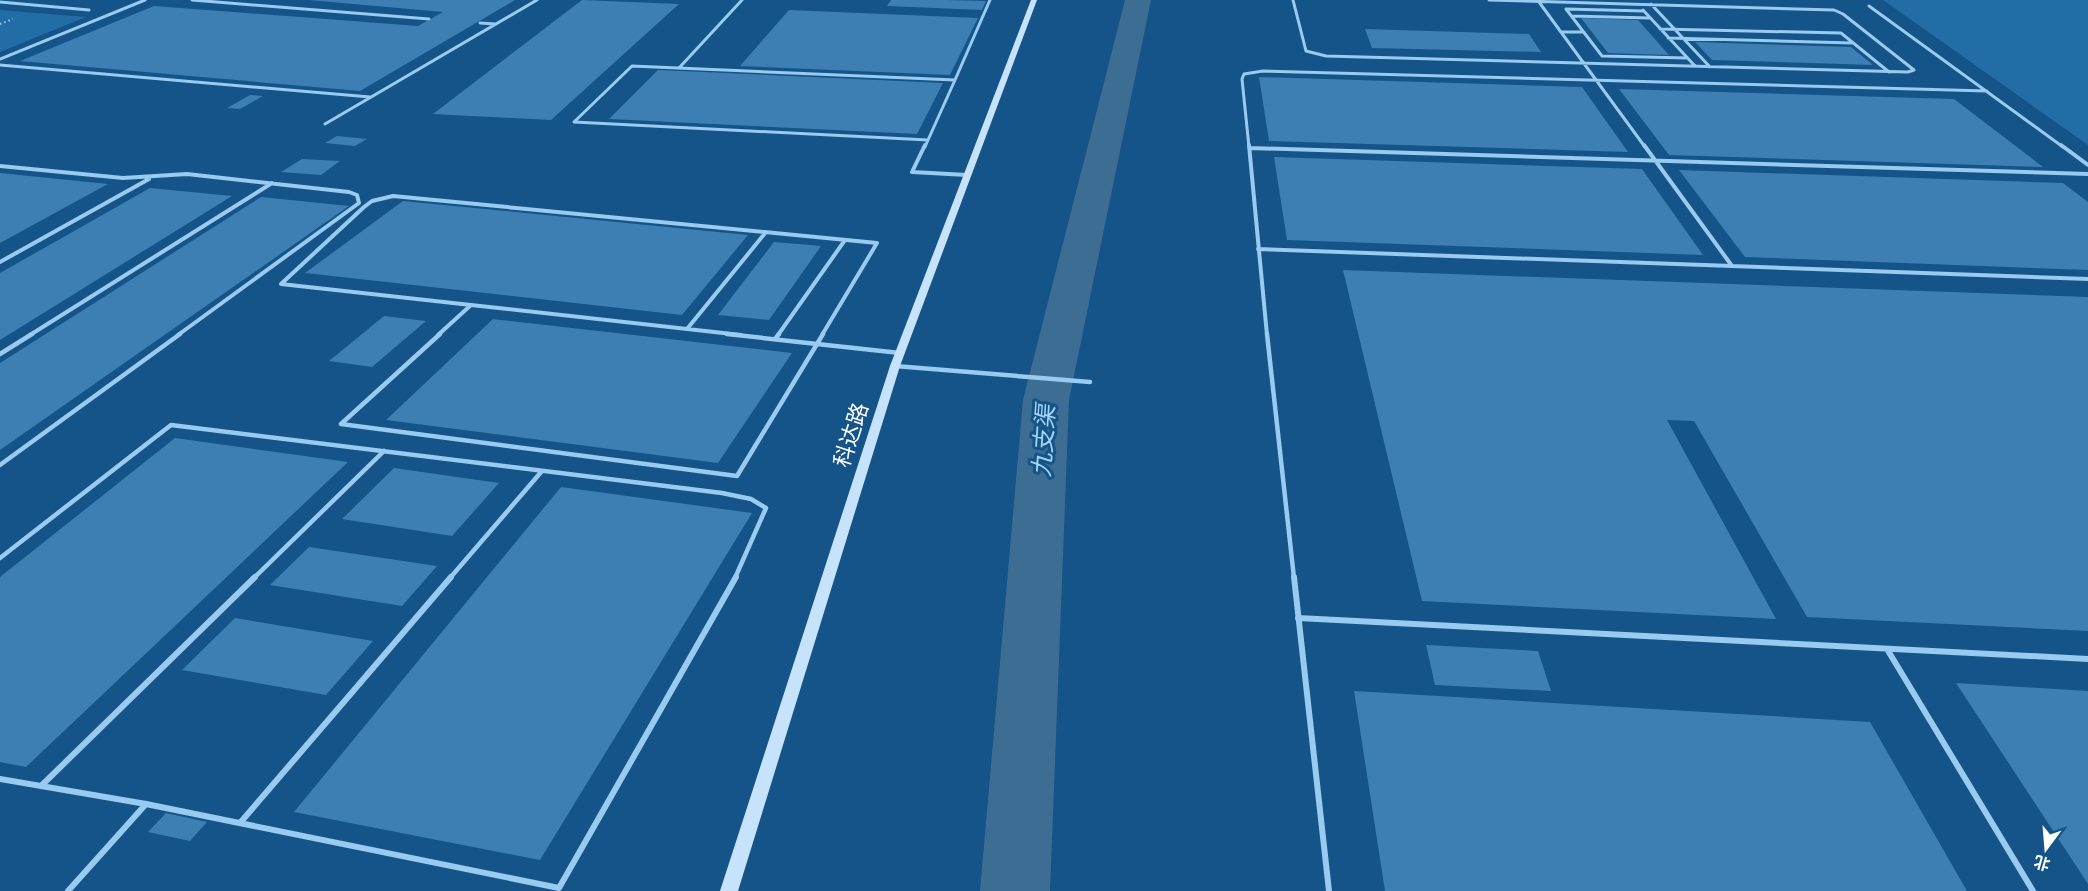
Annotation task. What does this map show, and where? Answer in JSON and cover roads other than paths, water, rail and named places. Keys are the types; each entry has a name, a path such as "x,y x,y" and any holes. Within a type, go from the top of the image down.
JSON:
{"street":[{"name":"科达路","path":"729,891 895,366 1034,0"}],"lane":[{"path":"0,59 145,0"},
{"path":"192,0 429,19"},
{"path":"325,124 537,0"},
{"path":"679,68 742,0"},
{"path":"968,175 912,172 990,0"},
{"path":"1293,0 1306,51 1326,56 1889,72 1914,70 1834,10 1489,0"},
{"path":"1539,1 1732,266"},
{"path":"0,2 89,10"},
{"path":"1637,4 1695,66"},
{"path":"1651,4 1710,67"},
{"path":"1869,6 2088,165"},
{"path":"1644,11 1566,9 1602,56 1687,58"},
{"path":"1572,16 1650,18"},
{"path":"480,23 496,24"},
{"path":"1660,29 1841,33 1889,72"},
{"path":"1737,30 1747,40"},
{"path":"1561,32 1584,32"},
{"path":"1786,32 1797,41"},
{"path":"1668,38 1853,43"},
{"path":"0,65 370,97"},
{"path":"928,140 574,122 632,66 955,80"},
{"path":"1329,891 1258,249 1258,226 1242,79 1244,74 1252,72 1597,80 1987,92"},
{"path":"1250,148 2088,174"},
{"path":"0,166 123,178 187,174 350,192 357,195 359,202 0,465"},
{"path":"0,262 151,178"},
{"path":"0,354 273,183"},
{"path":"471,305 341,424 737,476 818,344 877,243 393,196 372,201 364,207 281,284 471,305 687,329 818,344 900,353"},
{"path":"687,329 766,232"},
{"path":"775,339 845,240"},
{"path":"1258,249 2088,279"},
{"path":"895,366 1090,382"},
{"path":"0,558 171,425 722,493 752,499 766,508 735,579 559,888 146,804 0,779"},
{"path":"41,786 384,451"},
{"path":"240,823 542,471"},
{"path":"1298,618 2088,659"},
{"path":"1887,649 2032,891"},
{"path":"68,891 146,804"}],"waterway":[{"name":"九支渠","path":"1015,891 1046,400 1138,0"}]}
